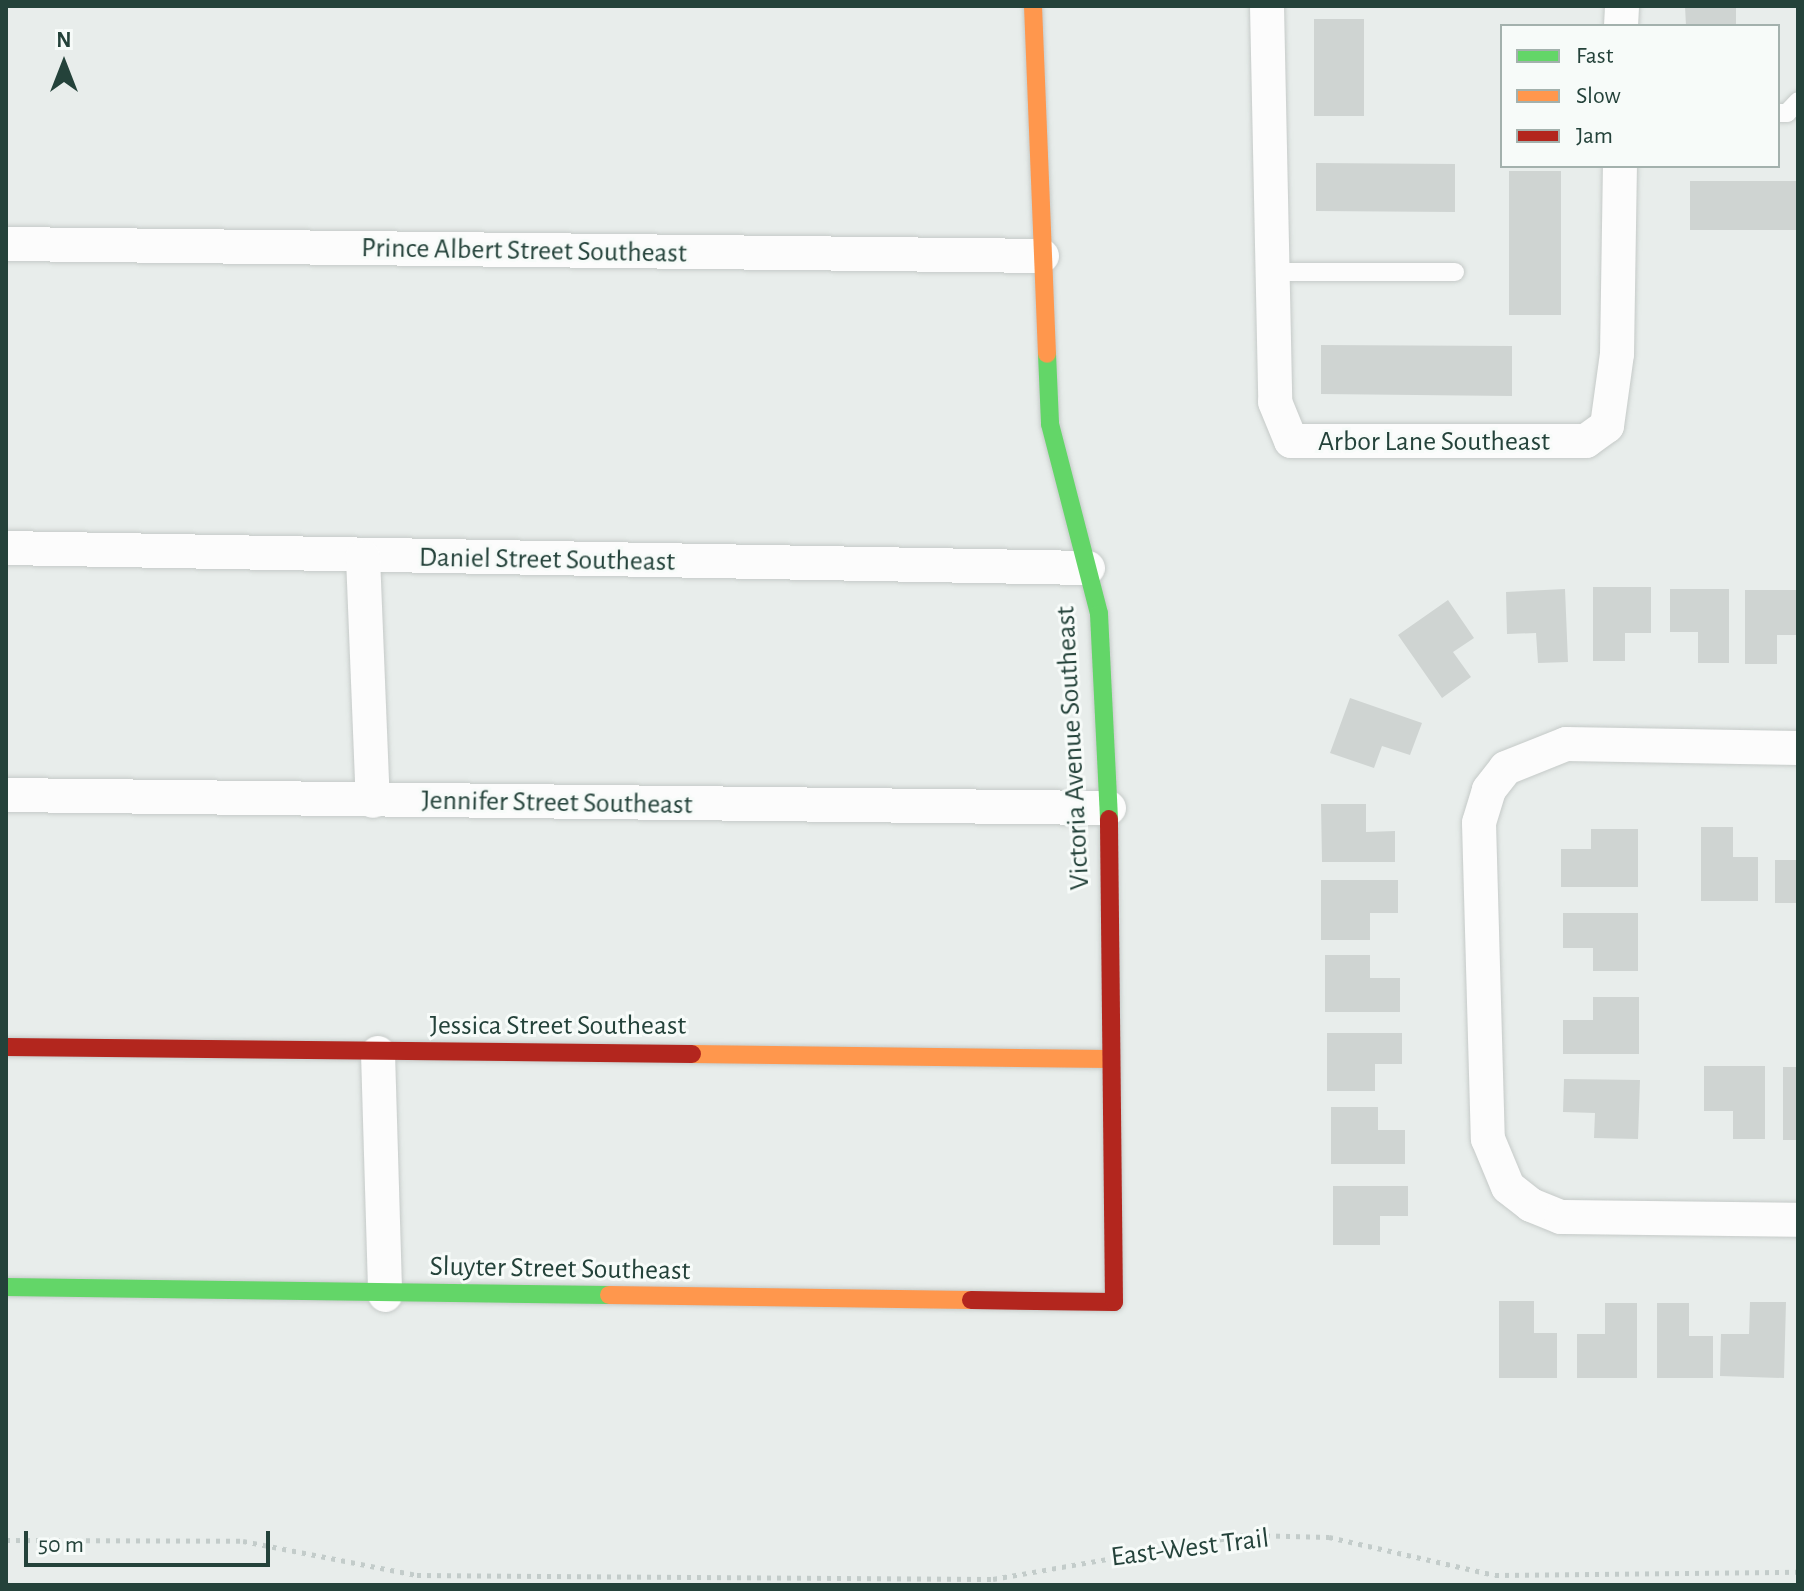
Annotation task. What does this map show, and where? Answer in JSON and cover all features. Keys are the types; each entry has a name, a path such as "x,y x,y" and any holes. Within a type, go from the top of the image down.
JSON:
{"street":[{"name":"Victoria Avenue Southeast","path":"1033,6 1050,424 1099,614 1109,808 1114,1302"},
{"name":"Arbor Lane Southeast","path":"1267,6 1275,402 1291,441 1586,441 1607,426 1617,354 1620,168"},
{"name":"Prince Albert Street Southeast","path":"6,244 1042,256"},
{"name":"Daniel Street Southeast","path":"6,548 363,557 1088,568"},
{"path":"363,557 373,801"},
{"path":"1798,748 1566,744 1506,768 1489,790 1479,823 1488,1139 1508,1187 1531,1205 1561,1217 1798,1220"},
{"name":"Jennifer Street Southeast","path":"6,795 1109,808"},
{"name":"Jessica Street Southeast","path":"6,1047 1110,1059"},
{"path":"378,1053 385,1295"},
{"name":"Sluyter Street Southeast","path":"6,1287 385,1295 1114,1302"}],"lane":[{"path":"1780,113 1787,113 1798,101"},
{"path":"1271,272 1455,272"}],"path":[{"name":"East-West Trail","path":"6,1540 243,1541 417,1575 993,1579 1246,1535 1329,1537 1495,1575 1798,1572"}],"building":[{"path":"1685,6 1736,6 1736,24 1686,24"},
{"path":"1314,19 1364,19 1364,116 1314,116"},
{"path":"1316,163 1455,164 1455,212 1316,211"},
{"path":"1509,171 1561,171 1561,315 1509,315"},
{"path":"1690,181 1798,181 1798,230 1690,230"},
{"path":"1321,345 1512,346 1512,396 1321,394"},
{"path":"1593,587 1651,587 1651,633 1625,633 1625,661 1593,661"},
{"path":"1565,589 1568,662 1538,663 1536,633 1507,634 1506,592"},
{"path":"1670,589 1729,589 1729,663 1698,663 1698,632 1670,632"},
{"path":"1745,590 1798,590 1798,635 1777,635 1777,664 1745,664"},
{"path":"1448,600 1474,638 1453,652 1471,677 1442,698 1398,635"},
{"path":"1350,698 1422,723 1410,755 1382,746 1374,768 1330,753"},
{"path":"1321,804 1366,804 1366,832 1395,831 1395,862 1322,862"},
{"path":"1701,827 1733,827 1733,857 1758,857 1758,901 1701,901"},
{"path":"1591,829 1638,829 1638,887 1561,887 1561,849 1591,849"},
{"path":"1775,860 1798,860 1798,903 1775,903"},
{"path":"1321,880 1398,880 1398,913 1370,913 1370,940 1321,940"},
{"path":"1563,913 1638,913 1638,971 1593,971 1593,948 1563,948"},
{"path":"1325,955 1370,955 1370,978 1400,978 1400,1012 1325,1012"},
{"path":"1593,997 1639,997 1639,1054 1563,1054 1563,1020 1593,1020"},
{"path":"1327,1033 1402,1033 1402,1064 1375,1064 1375,1091 1327,1091"},
{"path":"1704,1066 1765,1066 1765,1139 1733,1139 1733,1111 1704,1111"},
{"path":"1783,1067 1798,1067 1798,1140 1783,1140"},
{"path":"1564,1079 1640,1080 1638,1139 1594,1138 1595,1113 1563,1112"},
{"path":"1331,1107 1378,1107 1378,1130 1405,1130 1405,1164 1331,1164"},
{"path":"1333,1186 1408,1186 1408,1216 1380,1216 1380,1245 1333,1245"},
{"path":"1499,1301 1534,1301 1534,1333 1557,1333 1557,1378 1499,1378"},
{"path":"1750,1302 1786,1302 1784,1378 1720,1376 1721,1334 1749,1334"},
{"path":"1605,1303 1637,1303 1637,1378 1577,1378 1577,1334 1605,1334"},
{"path":"1657,1303 1689,1303 1689,1336 1713,1336 1713,1378 1657,1378"}],"traffic: fast":[{"path":"1047,354 1050,424 1099,614 1109,819"},
{"path":"6,1287 609,1295"}],"traffic: slow":[{"path":"1033,6 1047,354"},
{"path":"692,1054 1110,1059"},
{"path":"609,1295 971,1300"}],"traffic: jam":[{"path":"971,1300 1114,1302 1109,819"},
{"path":"6,1047 692,1054"}]}
